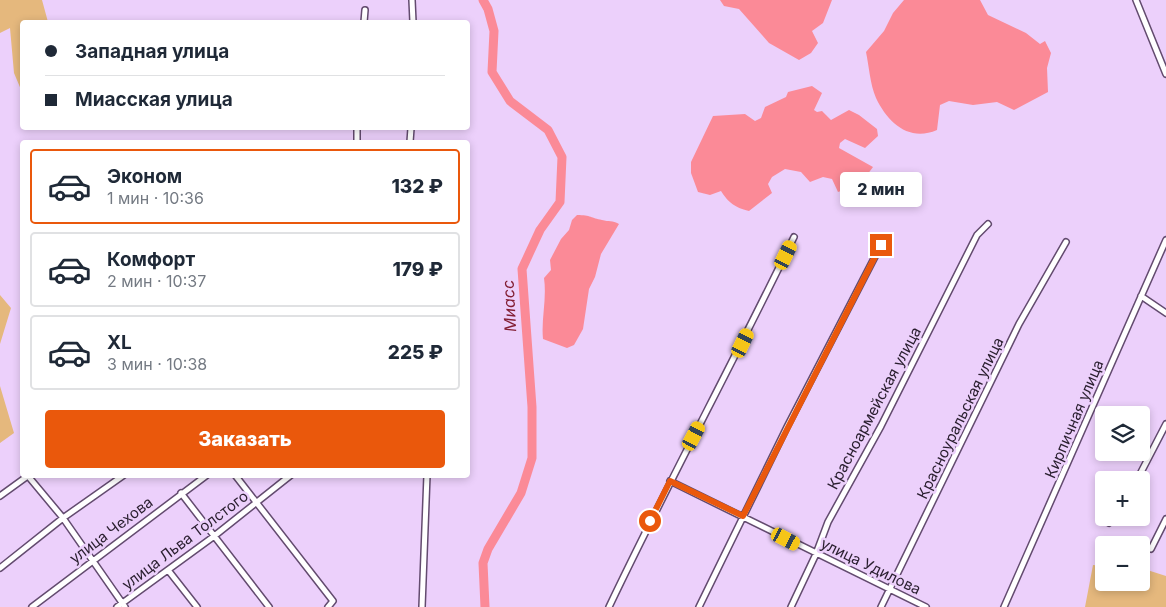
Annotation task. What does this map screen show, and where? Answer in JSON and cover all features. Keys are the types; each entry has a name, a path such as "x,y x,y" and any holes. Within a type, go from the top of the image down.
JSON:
{"street":[{"path":"412,0 413,20"},
{"path":"1136,0 1166,74"},
{"path":"364,10 364,20"},
{"name":"Красноармейская улица","path":"791,607 816,554 828,522 881,426 977,235 988,224"},
{"path":"609,607 670,481 726,377 794,237"},
{"name":"Кирпичная улица","path":"1004,607 1166,240"},
{"name":"Красноуральская улица","path":"881,607 1020,324 1066,242"},
{"path":"699,607 743,516 881,245"},
{"path":"1141,296 1166,313"},
{"path":"1142,471 1166,424"},
{"path":"0,496 25,478"},
{"path":"30,478 63,518 122,606"},
{"path":"0,568 63,518 119,478"},
{"name":"улица Чехова","path":"32,607 203,478"},
{"path":"237,478 333,601 328,607"},
{"name":"улица Льва Толстого","path":"122,606 213,538 287,478"},
{"path":"422,607 427,478"},
{"name":"улица Удилова","path":"670,481 926,607"},
{"path":"181,493 213,538 269,607"},
{"path":"1151,549 1166,519"},
{"path":"168,570 197,607"}],"shaded area":[{"path":"0,0 42,0 47,20 20,20 20,87 14,73 10,28 0,33"},
{"path":"720,0 832,0 823,23 812,31 818,43 811,53 799,60 769,43 739,9 724,6"},
{"path":"904,0 980,0 988,15 1026,33 1040,44 1045,41 1051,53 1047,68 1048,92 1014,110 997,102 973,105 949,101 940,105 937,130 917,134 900,128 887,115 876,98 866,52 884,31 893,13"},
{"path":"812,86 822,93 814,110 817,112 822,111 831,120 849,110 877,129 878,136 865,148 845,139 840,143 839,148 873,167 862,180 838,192 832,179 823,177 810,182 801,172 785,169 772,177 768,184 772,193 749,211 732,204 721,191 710,195 698,192 691,173 691,162 713,116 745,114 755,121 761,118 765,107 786,97 788,92"},
{"path":"577,215 619,224 601,254 595,277 589,289 583,329 574,345 567,348 543,339 544,278 551,270 550,260 561,239 569,230 572,220"},
{"path":"0,295 11,308 0,344"},
{"path":"0,386 14,433 0,443"},
{"path":"1093,565 1095,565 1095,591 1150,591 1150,571 1166,576 1166,607 1085,607"}],"waterway":[{"name":"Миасс","path":"483,0 488,9 494,31 492,72 510,101 548,130 562,157 560,202 540,230 522,269 532,407 532,458 521,493 488,549 483,563 485,607"}],"route":[{"path":"650,521 670,481 743,516 881,245"}]}
